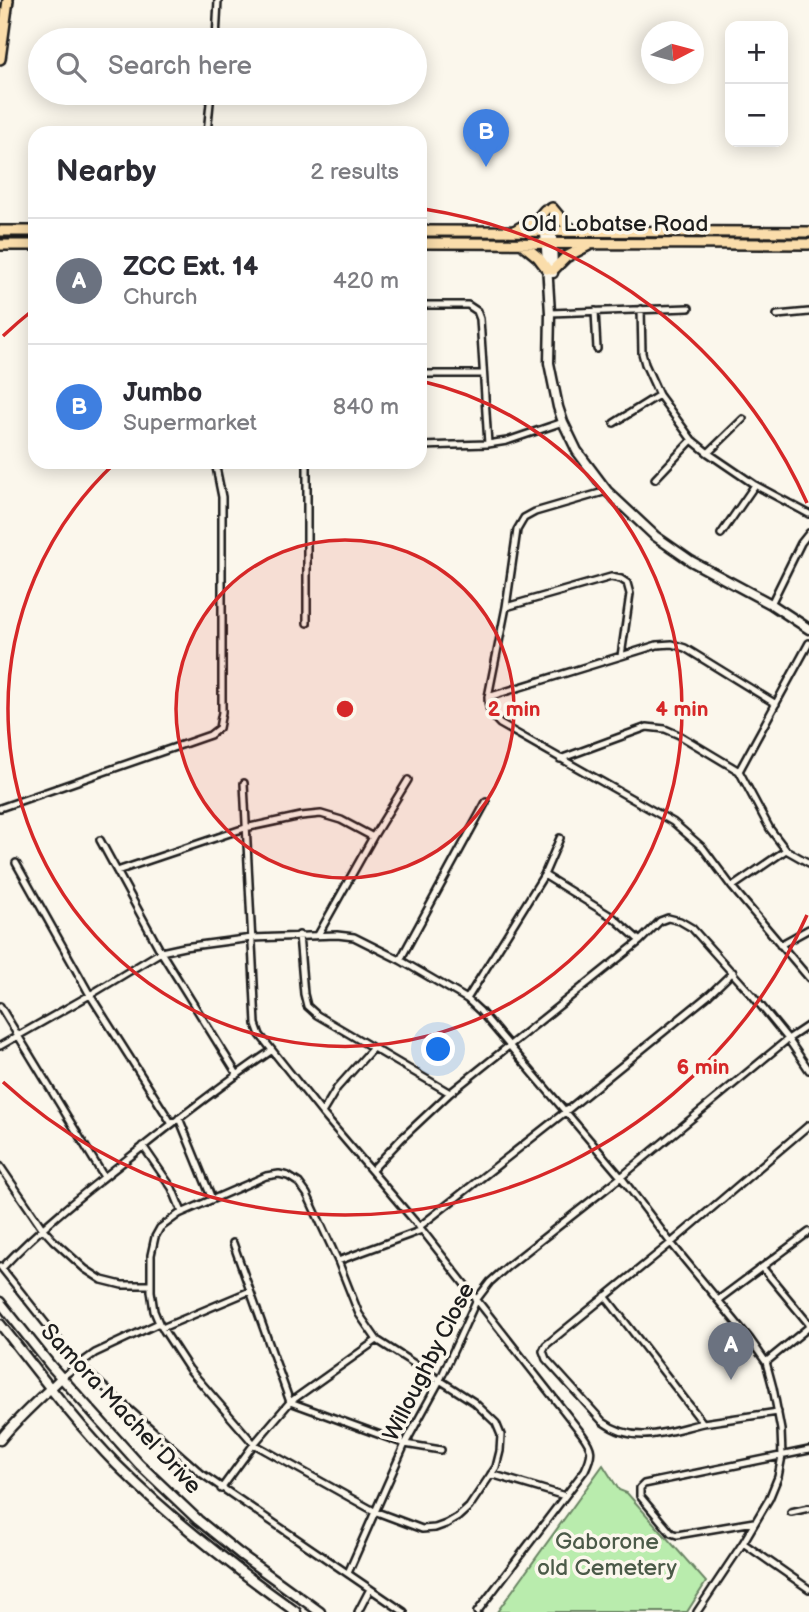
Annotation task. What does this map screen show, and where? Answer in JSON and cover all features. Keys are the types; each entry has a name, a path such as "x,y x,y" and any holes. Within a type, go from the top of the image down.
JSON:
{"main road":[{"path":"0,59 8,0"},
{"path":"513,232 548,209 576,232"},
{"path":"1,229 28,230"},
{"name":"Old Lobatse Road","path":"427,231 809,232"},
{"path":"549,232 549,363 558,407 577,451 607,491 655,536 691,561 771,604 809,629"},
{"path":"521,242 550,269"},
{"name":"Old Lobatse Road","path":"427,243 809,244"},
{"path":"550,269 566,257 594,243"},
{"path":"0,245 28,245"},
{"name":"Samora Machel Drive","path":"0,1302 139,1465 198,1520 320,1612"},
{"name":"Samora Machel Drive","path":"0,1324 50,1388 117,1465 231,1565 296,1612"},
{"path":"0,1440 62,1377"}],"street":[{"path":"217,28 218,0"},
{"path":"208,126 210,105"},
{"path":"427,305 468,306 477,311 480,319 488,444"},
{"path":"550,313 689,308"},
{"path":"641,309 642,353 645,364 659,395 692,440 755,485 809,514"},
{"path":"595,312 597,349"},
{"path":"777,315 809,312"},
{"path":"427,374 483,374"},
{"path":"614,423 659,395"},
{"path":"708,453 743,419"},
{"path":"427,446 507,442 563,422"},
{"path":"656,479 692,440"},
{"path":"0,808 210,735 219,727 222,712 222,503 216,469"},
{"path":"307,469 307,623"},
{"path":"721,534 755,485"},
{"path":"607,491 535,512 524,518 517,530 488,708 500,724 673,822 704,848 732,887 809,978"},
{"path":"771,604 801,543 809,533"},
{"path":"506,607 611,577 621,579 627,583 630,594 621,656"},
{"path":"739,771 809,643"},
{"path":"488,697 657,645 672,644 685,648 776,704"},
{"path":"560,759 647,727 665,729 739,771 770,830 786,850 809,863"},
{"path":"318,935 408,780"},
{"path":"244,783 257,1024 260,1035 477,1299 589,1444 592,1452 585,1470 477,1612"},
{"path":"400,960 486,803"},
{"path":"117,872 245,828 301,816 321,814 341,820 373,837"},
{"path":"467,999 544,876 559,838"},
{"path":"100,839 160,952 237,1074"},
{"path":"732,887 786,850"},
{"path":"16,863 90,995 172,1124"},
{"path":"544,876 614,918 640,941"},
{"path":"372,1170 450,1093 640,941 660,921 668,918 692,928 733,972 788,1039 809,1070"},
{"path":"780,945 809,929"},
{"path":"299,935 307,1006 317,1016 450,1093"},
{"path":"0,1046 160,952 252,938 299,935 354,937 467,999 621,1177 766,1362 781,1430 782,1456 778,1477 769,1499 743,1543 697,1612"},
{"path":"338,1261 420,1228 709,995 733,972"},
{"path":"0,1006 104,1177"},
{"name":"Willoughby Close","path":"348,1573 405,1444 440,1380 477,1299 489,1282 788,1039 809,1025"},
{"path":"322,1113 337,1088 372,1049"},
{"path":"271,1051 237,1074 104,1177 1,1267 78,1364 202,1474 404,1612"},
{"path":"179,1118 212,1199"},
{"path":"778,1412 704,1423 659,1434 626,1434 603,1422 546,1359 544,1351 546,1345 809,1125"},
{"path":"143,1146 173,1188 182,1212"},
{"path":"0,1166 43,1229 85,1269 102,1280 122,1285 151,1285"},
{"path":"279,1174 299,1183 307,1194 338,1261 359,1314 377,1340 474,1402 496,1423 500,1435 496,1467 469,1507 458,1517 435,1528 422,1529 374,1511 254,1444 189,1369 160,1326 154,1311 151,1255 155,1237 169,1219 182,1212 266,1176 279,1174"},
{"path":"718,1300 809,1232"},
{"path":"233,1243 290,1402"},
{"path":"762,1267 809,1326 766,1362"},
{"path":"62,1377 95,1353 250,1291"},
{"path":"605,1296 704,1423"},
{"path":"221,1489 254,1444 290,1402 377,1340"},
{"path":"290,1402 405,1444 441,1450"},
{"path":"754,1522 677,1535 671,1533 640,1496 640,1488 643,1484 809,1450"},
{"path":"491,1474 565,1496"},
{"path":"791,1512 809,1508"},
{"path":"743,1543 809,1588"},
{"path":"358,1612 370,1589"}],"green space":[{"name":"Gaborone old Cemetery","path":"603,1465 619,1490 627,1493 706,1582 687,1612 497,1612"}],"place":[{"name":"Jumbo","path":"486,167"},
{"name":"ZCC Ext. 14","path":"731,1380"}]}
